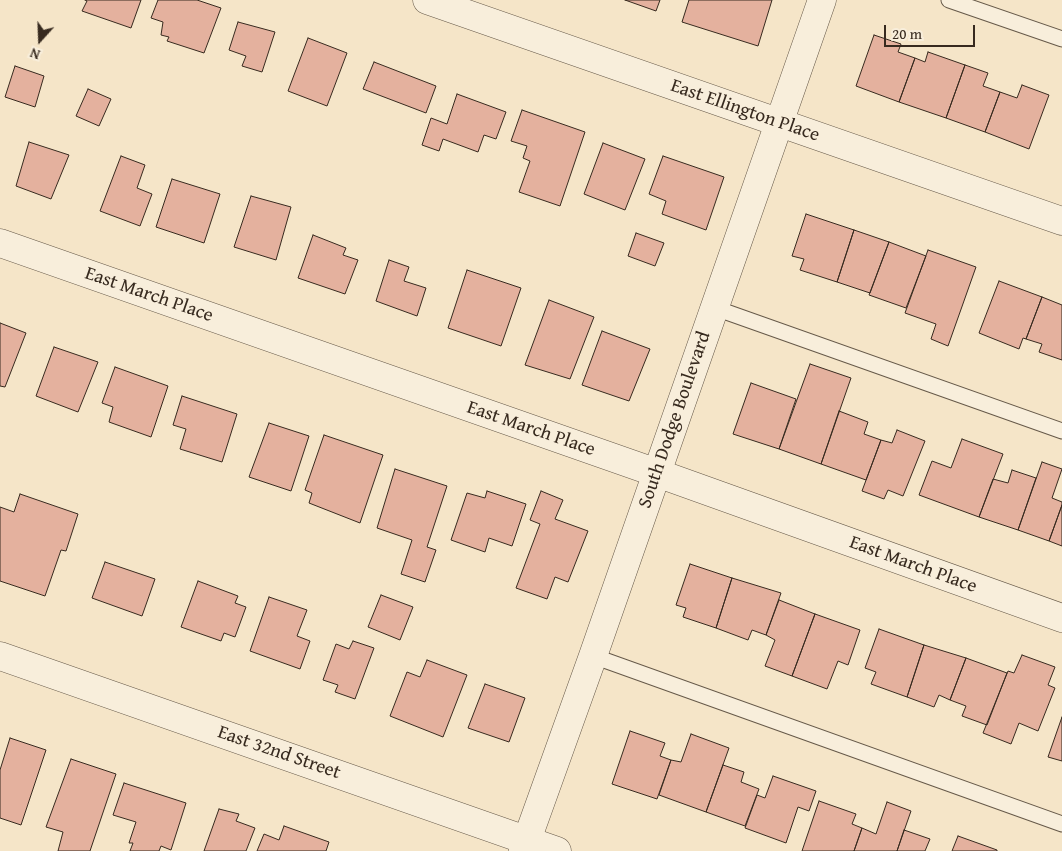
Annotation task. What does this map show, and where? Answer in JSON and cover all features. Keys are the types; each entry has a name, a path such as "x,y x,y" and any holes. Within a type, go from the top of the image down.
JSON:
{"street":[{"name":"East Ellington Place","path":"427,0 1062,221"},
{"name":"South Dodge Boulevard","path":"525,846 822,0"},
{"name":"East March Place","path":"0,243 657,473 1062,618"},
{"name":"East 32nd Street","path":"0,656 525,846 557,851"}],"lane":[{"path":"949,0 1062,39"},
{"path":"715,308 1062,431"},
{"path":"593,656 1062,824"}],"building":[{"path":"85,0 141,0 131,28 82,11 87,1"},
{"path":"158,0 197,0 221,8 204,53 167,41 169,37 161,35 163,22 151,18"},
{"path":"625,0 660,0 656,11"},
{"path":"689,0 772,0 758,46 682,22"},
{"path":"238,22 275,32 262,72 242,66 246,56 229,50"},
{"path":"874,35 901,44 898,52 915,58 899,102 856,86"},
{"path":"308,38 347,53 327,106 288,91"},
{"path":"928,52 965,65 946,118 899,102 915,58 925,62"},
{"path":"374,62 436,86 426,113 363,89"},
{"path":"965,65 988,73 983,86 1000,92 985,132 946,118"},
{"path":"15,66 44,76 35,107 5,97"},
{"path":"1022,85 1049,95 1029,149 985,132 1000,92 1017,98"},
{"path":"88,89 111,99 99,126 76,116"},
{"path":"457,94 506,112 496,139 484,135 478,152 443,139 439,151 422,145 431,118 447,124"},
{"path":"522,110 585,132 560,206 519,192 530,161 523,158 527,146 511,141"},
{"path":"29,142 69,155 51,199 16,186"},
{"path":"603,143 645,159 625,210 584,194"},
{"path":"121,156 145,165 137,188 152,194 140,226 100,211"},
{"path":"663,156 724,177 706,230 662,214 666,201 649,194"},
{"path":"172,179 220,194 204,243 156,227"},
{"path":"251,196 291,207 276,260 234,247"},
{"path":"806,214 854,230 837,282 800,270 804,259 792,256"},
{"path":"854,230 889,242 870,293 837,282"},
{"path":"636,233 664,243 655,266 628,256"},
{"path":"313,235 346,248 343,255 358,260 345,294 298,278"},
{"path":"889,242 926,256 906,308 869,295"},
{"path":"928,250 976,267 948,346 931,339 936,324 905,313"},
{"path":"389,260 409,267 404,281 426,288 417,316 376,301"},
{"path":"467,270 521,288 501,346 448,328"},
{"path":"999,281 1042,297 1026,339 1023,338 1019,349 979,333"},
{"path":"1042,297 1062,305 1062,360 1039,352 1042,344 1026,339"},
{"path":"549,300 594,317 570,379 525,365"},
{"path":"0,323 26,333 5,387 0,386"},
{"path":"602,331 650,349 629,401 582,385"},
{"path":"54,347 98,362 78,412 36,396"},
{"path":"810,364 851,378 821,464 779,449"},
{"path":"115,367 168,386 151,437 109,422 113,407 102,403"},
{"path":"751,383 796,399 779,449 733,434"},
{"path":"182,396 237,414 222,462 180,449 186,429 173,425"},
{"path":"839,411 868,422 864,434 881,440 866,480 821,464"},
{"path":"269,423 309,436 291,491 249,477"},
{"path":"897,430 925,441 903,496 888,490 884,499 862,491 881,440 892,443"},
{"path":"324,435 383,455 360,523 309,503 312,493 305,490"},
{"path":"962,439 1003,454 979,517 919,495 932,461 951,468"},
{"path":"1042,462 1062,469 1052,498 1062,502 1062,505 1049,541 1018,530"},
{"path":"395,469 447,486 427,547 436,550 425,582 401,574 412,540 377,528"},
{"path":"1012,470 1036,478 1018,530 979,517 993,479 1008,483"},
{"path":"487,491 526,504 512,546 489,538 485,552 451,540 467,493 485,498"},
{"path":"541,491 563,500 555,519 588,531 568,582 555,577 547,599 516,588 540,524 530,520"},
{"path":"20,494 78,514 66,551 61,550 45,596 0,581 0,507 14,512"},
{"path":"1062,505 1062,546 1049,541"},
{"path":"105,562 155,579 142,616 92,598"},
{"path":"690,564 732,578 716,628 683,617 686,608 676,605"},
{"path":"732,578 781,593 766,635 752,630 748,640 716,628"},
{"path":"198,581 238,596 235,603 246,607 235,637 224,633 221,641 181,627"},
{"path":"381,595 413,607 400,640 368,627"},
{"path":"269,597 307,610 297,636 310,641 300,669 250,651"},
{"path":"779,600 815,614 792,676 765,666 775,640 766,635"},
{"path":"815,614 860,630 848,665 838,661 827,689 792,676"},
{"path":"879,629 924,645 907,697 871,684 876,672 865,668"},
{"path":"353,641 374,648 355,699 335,692 338,685 323,680 336,644 349,649"},
{"path":"924,645 966,658 950,700 939,695 934,707 907,697"},
{"path":"1022,655 1055,667 1048,685 1055,688 1038,731 1019,723 1011,744 983,733 1008,671 1014,673"},
{"path":"966,658 1007,673 987,725 962,716 966,706 950,700"},
{"path":"427,660 467,675 443,737 390,716 407,672 420,677"},
{"path":"485,684 525,698 509,742 468,728"},
{"path":"1062,717 1062,761 1048,757"},
{"path":"630,731 665,743 660,756 671,760 657,799 612,784"},
{"path":"691,734 729,748 706,812 659,795 671,760 681,762"},
{"path":"10,738 46,750 21,825 0,818 0,770"},
{"path":"71,759 116,774 90,851 58,851 63,832 46,827"},
{"path":"723,765 744,772 741,782 759,789 745,826 706,812"},
{"path":"773,776 816,791 809,811 798,807 786,843 745,828 757,795 765,798"},
{"path":"124,783 186,803 171,850 161,846 159,851 130,851 133,843 129,843 136,822 113,815"},
{"path":"819,801 856,814 852,824 862,828 854,851 802,851"},
{"path":"887,802 911,811 897,851 854,851 862,828 876,834"},
{"path":"219,809 239,814 236,821 255,828 246,851 204,851"},
{"path":"284,826 329,842 326,851 257,851 264,834 279,840"},
{"path":"904,830 930,839 925,851 897,851"},
{"path":"958,836 997,850 997,851 952,851"}]}
